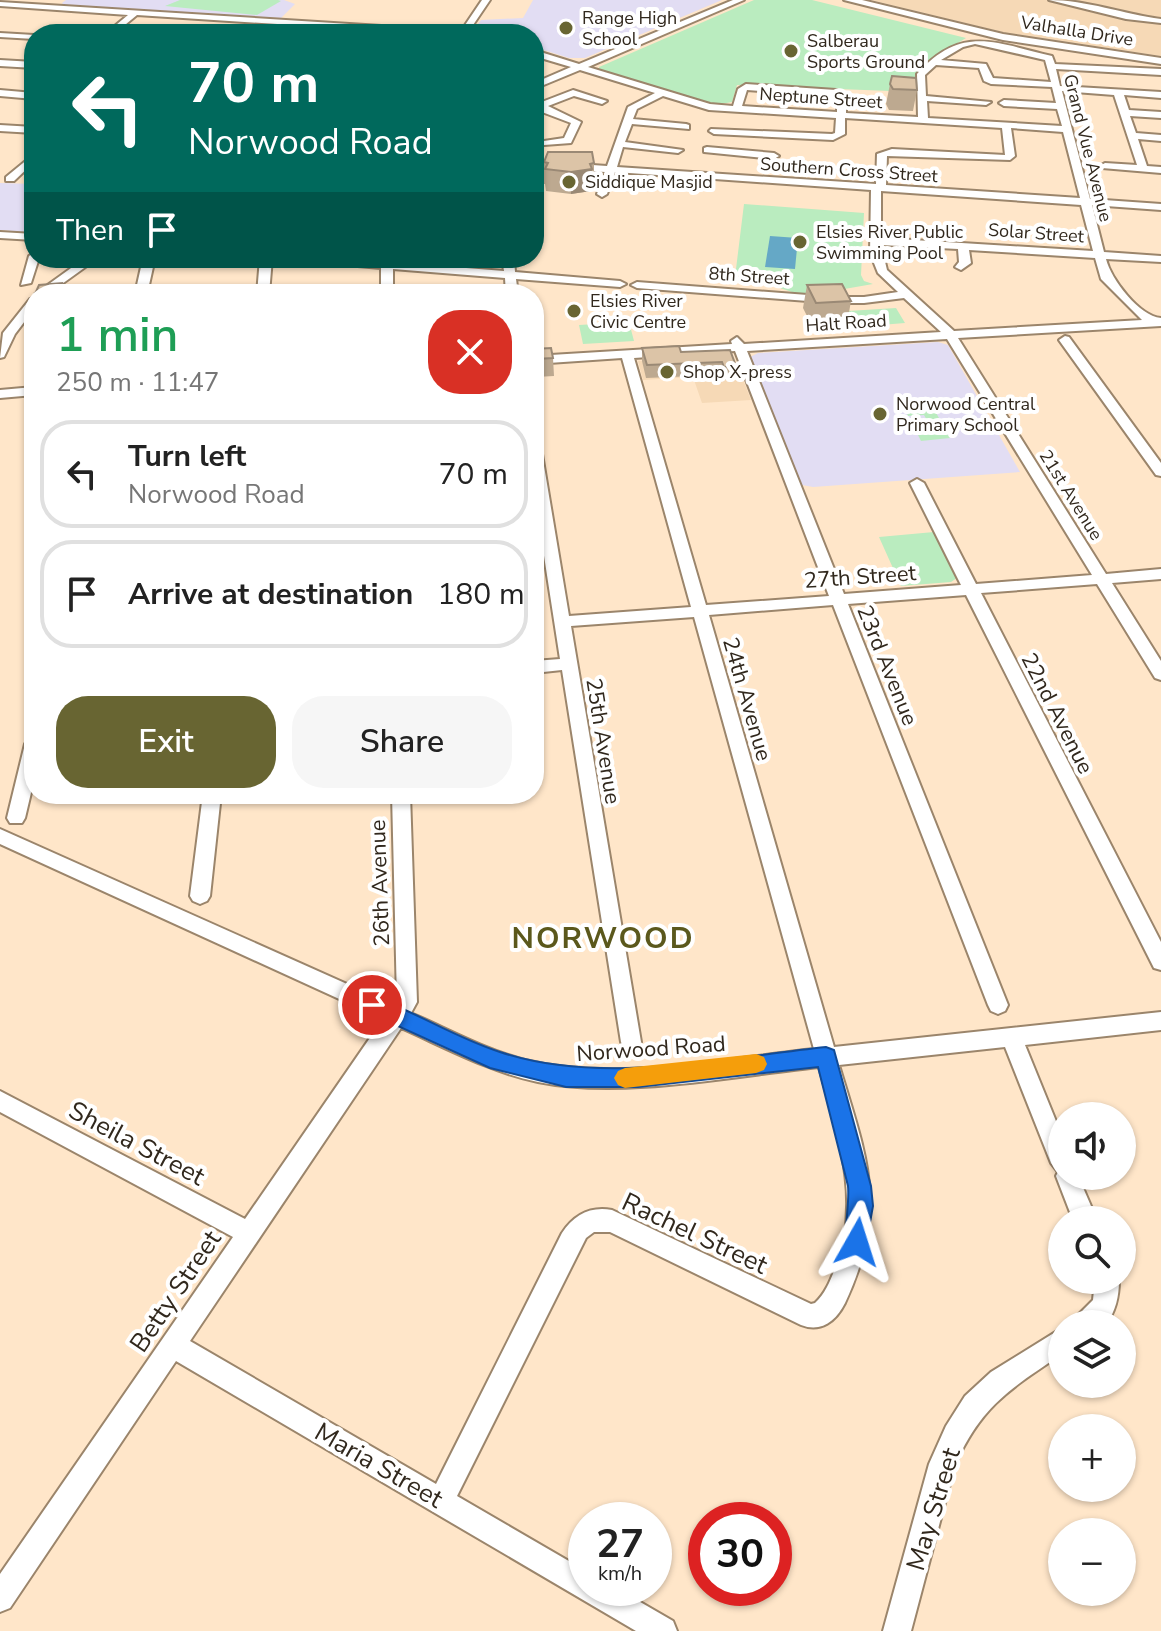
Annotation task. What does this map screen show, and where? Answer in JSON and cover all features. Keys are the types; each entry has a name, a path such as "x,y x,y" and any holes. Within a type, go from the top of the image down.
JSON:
{"main road":[{"name":"Valhalla Drive","path":"849,0 1003,37 1161,61"}],"street":[{"path":"49,8 59,0"},
{"path":"473,24 486,0"},
{"path":"544,82 740,0"},
{"path":"1053,0 1126,17 1161,21"},
{"path":"0,4 311,24"},
{"path":"121,24 135,13"},
{"path":"279,24 282,21"},
{"path":"0,35 24,36"},
{"name":"Grand Vue Avenue","path":"934,62 963,43 972,42 1049,58 1106,279 1157,321"},
{"name":"Neptune Street","path":"544,56 699,105 1066,129"},
{"path":"923,120 921,76 934,62 983,66 987,79 991,81 1161,95"},
{"path":"0,63 24,64"},
{"path":"1051,66 1161,72"},
{"path":"714,131 840,134 842,96 836,93 750,87 742,89 737,109"},
{"path":"1118,92 1143,169"},
{"path":"544,104 575,93 602,101"},
{"path":"602,194 633,107 662,93"},
{"path":"0,101 4,94 24,95"},
{"path":"922,98 986,102"},
{"path":"1004,103 1061,106"},
{"path":"544,110 576,122 568,141 544,143"},
{"path":"1125,113 1161,115"},
{"path":"628,121 686,127"},
{"path":"876,241 881,155 1009,158 1006,125"},
{"path":"0,136 5,128"},
{"path":"771,181 777,134"},
{"path":"1132,136 1161,138"},
{"path":"544,150 547,143"},
{"path":"619,144 678,150"},
{"path":"707,150 774,156"},
{"name":"Southern Cross Street","path":"544,165 1161,207"},
{"path":"10,179 24,166"},
{"path":"1105,166 1161,170"},
{"path":"0,235 24,236"},
{"name":"Solar Street","path":"876,241 1161,259"},
{"name":"21st Avenue","path":"876,241 875,253 882,271 948,332 1161,674"},
{"path":"961,267 965,263 963,247"},
{"path":"25,283 30,268"},
{"path":"55,284 78,268"},
{"path":"428,268 509,274"},
{"path":"509,268 510,284"},
{"name":"8th Street","path":"509,274 620,284 629,280 637,285 834,300 864,300 906,294"},
{"path":"0,354 9,333 24,314"},
{"name":"Halt Road","path":"544,354 1157,321"},
{"path":"1065,340 1161,472"},
{"name":"Halt Road","path":"544,359 738,344"},
{"name":"23rd Avenue","path":"738,344 998,1005"},
{"name":"24th Avenue","path":"627,354 826,1057"},
{"path":"0,387 24,388"},
{"path":"0,394 24,390"},
{"name":"22nd Avenue","path":"917,483 1161,962"},
{"name":"25th Avenue","path":"544,510 631,1042"},
{"name":"27th Street","path":"562,622 1161,574"},
{"path":"544,666 569,664"},
{"path":"16,818 24,785"},
{"path":"200,896 211,804"},
{"name":"26th Avenue","path":"397,1016 407,1002 401,804"},
{"name":"Norwood Road","path":"1,838 513,1067 584,1079 638,1077 1161,1021"},
{"name":"Betty Street","path":"0,1598 397,1016"},
{"path":"1011,1036 1048,1128"},
{"name":"Rachel Street","path":"441,1501 570,1241 577,1229 590,1220 612,1221 799,1312 810,1316 827,1310 857,1242 862,1206 856,1168 826,1057"},
{"name":"Sheila Street","path":"0,1101 248,1233"},
{"name":"Maria Street","path":"172,1345 568,1575"},
{"name":"May Street","path":"897,1631 942,1464 955,1435 974,1405 1000,1381 1048,1349"},
{"name":"Maria Street","path":"620,1606 663,1631"}],"shaded area":[{"path":"66,0 284,0 295,4 281,18 64,6 62,3"},
{"name":"Range High School","path":"533,0 722,0 585,58 569,58 544,50 544,24 478,24 481,20 523,18"},
{"path":"871,0 1161,0 1161,56 1006,33"},
{"path":"0,183 24,184 24,232 0,230"},
{"name":"Norwood Central Primary School","path":"938,342 948,345 1020,472 813,487 802,485 750,357 758,353"},
{"path":"726,355 735,359 751,400 702,403 693,377 643,380 638,361"}],"green space":[{"path":"180,0 281,1 257,15 165,6"},
{"name":"Salberau Sports Ground","path":"754,0 812,0 966,38 925,63 915,74 916,92 737,85 732,102 704,102 600,70 599,67"},
{"name":"Elsies River Public Swimming Pool","path":"744,204 864,213 861,275 864,281 873,284 810,295 798,294 732,272 736,269"},
{"path":"896,308 905,323 856,327 848,311"},
{"path":"629,322 634,341 583,344 579,325"},
{"path":"934,409 950,438 921,441 917,433 933,431 924,415 908,416 906,411"},
{"path":"934,532 957,578 951,582 901,586 879,537"}],"water":[{"path":"770,236 798,238 795,269 765,267"}],"building":[{"path":"892,76 916,78 917,90 893,89 890,84"},
{"path":"548,152 592,152 594,163 590,164 592,169 571,172 545,169"},
{"path":"842,284 851,301 816,303 807,285"},
{"path":"679,346 681,352 730,350 736,366 724,367 722,362 647,365 642,348"},
{"path":"544,348 551,348 553,358 544,359"}],"slow traffic":[{"path":"625,1078 756,1064"}],"place":[{"name":"Range High School","path":"566,28"},
{"name":"Salberau Sports Ground","path":"791,51"},
{"name":"Siddique Masjid","path":"569,182"},
{"name":"Elsies River Public Swimming Pool","path":"800,242"},
{"name":"Elsies River Civic Centre","path":"574,311"},
{"name":"Shop X-press","path":"667,372"},
{"name":"Norwood Central Primary School","path":"880,414"}],"district":[{"name":"NORWOOD","path":"603,938"}],"route":[{"path":"372,1005 497,1061 566,1078 606,1080 826,1057 860,1186 862,1206 857,1242"}]}
